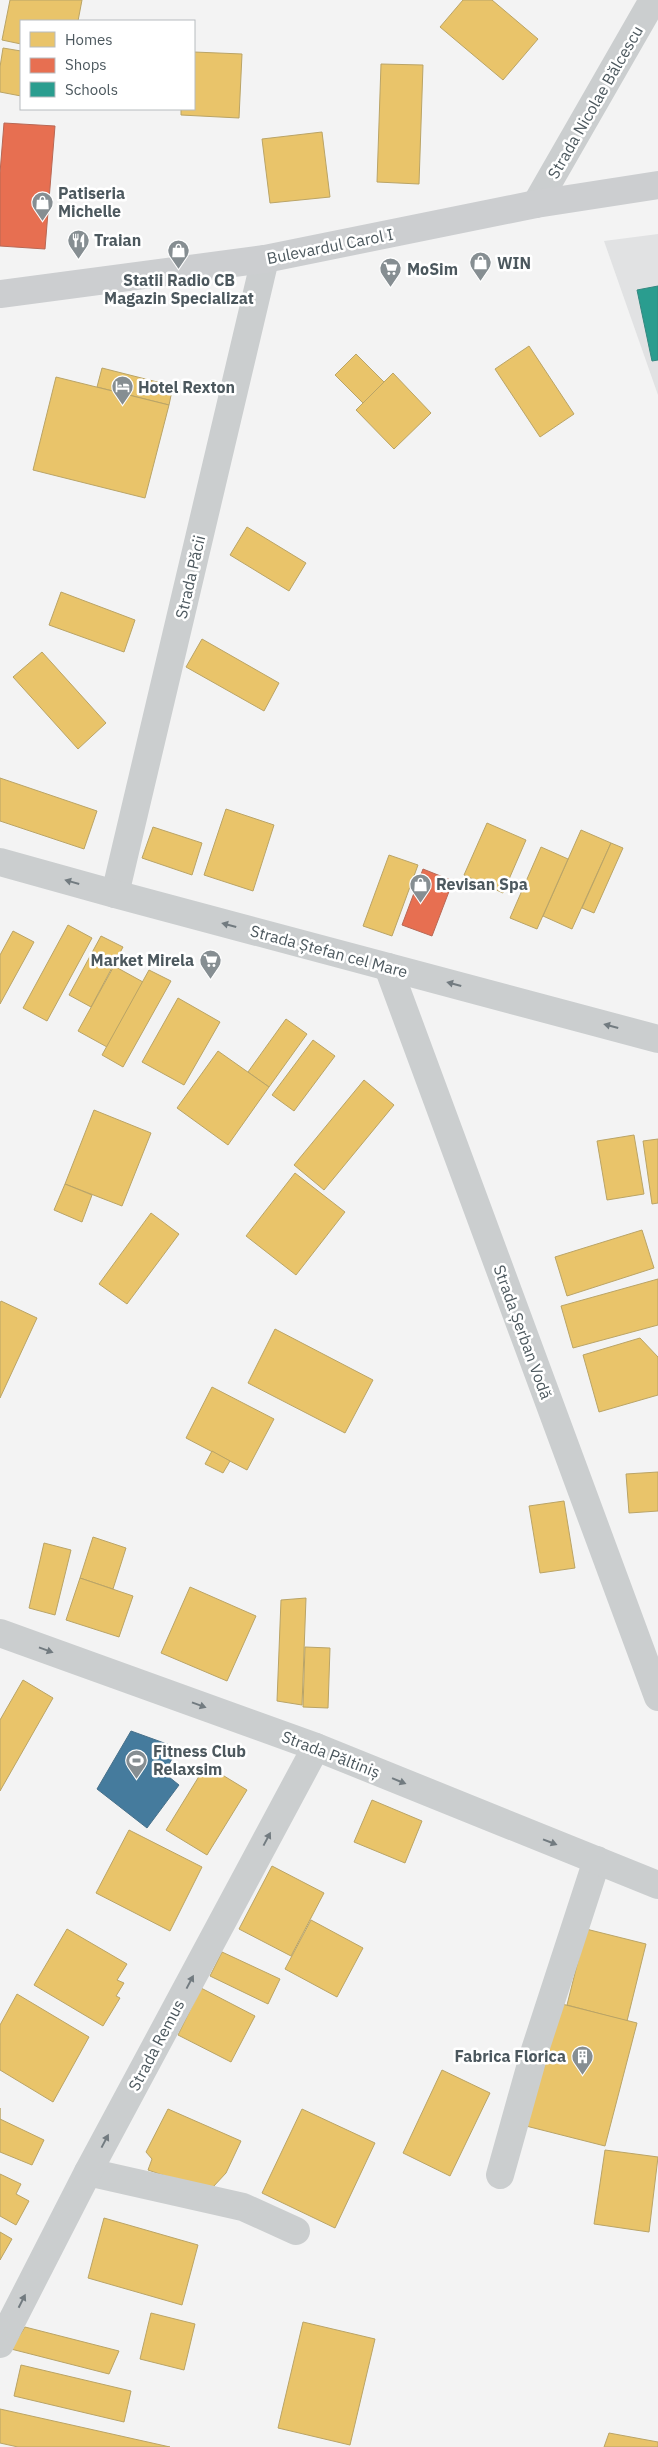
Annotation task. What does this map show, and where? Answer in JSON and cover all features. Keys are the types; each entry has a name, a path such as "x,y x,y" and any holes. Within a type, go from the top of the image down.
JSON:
{"main road":[{"name":"Bulevardul Carol I","path":"0,294 265,259 536,204 658,185"}],"street":[{"name":"Strada Nicolae Bălcescu","path":"536,204 653,0"},
{"name":"Strada Păcii","path":"115,894 265,259"},
{"name":"Strada Ștefan cel Mare","path":"0,862 658,1038"},
{"name":"Strada Șerban Vodă","path":"388,967 658,1697"},
{"name":"Strada Păltiniș","path":"0,1633 316,1747 658,1885"},
{"name":"Strada Remus","path":"0,2344 88,2172 316,1747"},
{"path":"500,2175 535,2050 597,1860"},
{"path":"88,2172 243,2207 296,2231"}],"shaded area":[{"path":"658,234 658,395 604,241"}],"building: Homes":[{"path":"10,0 82,0 78,20 20,20 20,44 2,40"},
{"path":"463,0 492,0 538,39 503,80 440,27"},
{"path":"3,48 20,51 20,96 0,92 0,67"},
{"path":"195,52 242,54 239,118 181,115 181,110 195,110"},
{"path":"381,64 423,65 419,184 377,182"},
{"path":"322,132 330,197 270,203 262,139"},
{"path":"529,346 574,414 540,437 495,369"},
{"path":"356,354 384,382 363,403 335,375"},
{"path":"102,368 173,386 169,405 97,387"},
{"path":"393,373 431,413 394,449 356,410"},
{"path":"56,377 169,405 145,498 33,470"},
{"path":"247,527 306,563 289,591 230,555"},
{"path":"61,592 135,620 124,652 49,625"},
{"path":"202,639 279,683 264,711 186,667"},
{"path":"42,652 106,723 78,749 13,677"},
{"path":"0,778 97,811 84,849 0,821"},
{"path":"226,809 274,825 253,891 204,875"},
{"path":"487,823 526,840 503,893 464,875"},
{"path":"153,827 202,843 192,875 142,858"},
{"path":"581,830 611,843 572,929 543,916"},
{"path":"611,843 623,848 594,913 582,908"},
{"path":"541,847 568,859 537,929 510,918"},
{"path":"389,855 418,865 392,936 363,926"},
{"path":"68,925 92,938 47,1021 23,1008"},
{"path":"13,931 34,942 0,1004 0,955"},
{"path":"101,936 123,947 91,1007 69,995"},
{"path":"114,966 143,982 107,1047 78,1031"},
{"path":"149,970 171,981 123,1067 102,1055"},
{"path":"178,998 220,1022 184,1085 142,1062"},
{"path":"286,1019 307,1034 269,1087 248,1072"},
{"path":"313,1040 335,1056 294,1111 272,1095"},
{"path":"218,1051 269,1087 228,1145 177,1108"},
{"path":"364,1080 394,1105 324,1190 294,1165"},
{"path":"94,1110 151,1133 122,1206 65,1184"},
{"path":"634,1135 644,1194 607,1200 597,1141"},
{"path":"658,1139 658,1203 652,1204 643,1141"},
{"path":"295,1173 345,1212 296,1275 246,1236"},
{"path":"65,1184 92,1195 82,1222 54,1210"},
{"path":"151,1213 179,1234 127,1304 99,1284"},
{"path":"642,1230 654,1268 567,1296 555,1257"},
{"path":"658,1279 658,1325 573,1348 561,1306"},
{"path":"1,1301 37,1318 0,1398 0,1303"},
{"path":"275,1329 373,1380 345,1433 248,1383"},
{"path":"640,1338 658,1357 658,1395 599,1412 583,1355"},
{"path":"212,1387 274,1419 247,1470 186,1438"},
{"path":"212,1451 230,1461 223,1473 205,1464"},
{"path":"658,1472 658,1511 629,1513 626,1474"},
{"path":"564,1501 575,1568 540,1573 529,1506"},
{"path":"93,1537 126,1548 113,1589 80,1578"},
{"path":"44,1543 71,1550 55,1615 29,1608"},
{"path":"80,1578 133,1596 119,1637 66,1620"},
{"path":"190,1587 256,1616 227,1681 161,1653"},
{"path":"306,1598 302,1705 277,1701 281,1600"},
{"path":"305,1647 330,1648 328,1708 303,1707"},
{"path":"23,1680 53,1698 0,1791 0,1720"},
{"path":"206,1765 247,1790 207,1855 166,1830"},
{"path":"372,1800 422,1821 405,1863 354,1842"},
{"path":"129,1830 202,1867 170,1931 96,1893"},
{"path":"272,1866 324,1893 291,1956 239,1929"},
{"path":"311,1920 363,1948 337,1997 285,1969"},
{"path":"67,1929 127,1964 117,1980 124,1983 116,1996 120,1998 103,2026 34,1985"},
{"path":"586,1929 646,1944 627,2021 567,2005"},
{"path":"222,1952 280,1979 268,2004 210,1976"},
{"path":"201,1988 255,2016 231,2062 178,2035"},
{"path":"17,1994 89,2037 53,2102 0,2070 0,2025"},
{"name":"Fabrica Florica","path":"558,2003 637,2023 605,2146 526,2126"},
{"path":"442,2070 490,2093 450,2176 403,2153"},
{"path":"168,2109 241,2141 226,2173 213,2187 188,2184 148,2170 152,2159 146,2152"},
{"path":"302,2109 375,2143 335,2228 262,2193"},
{"path":"0,2119 44,2140 32,2165 0,2152"},
{"path":"605,2150 658,2157 649,2232 594,2224"},
{"path":"0,2174 21,2184 16,2194 29,2201 16,2225 0,2216"},
{"path":"104,2218 198,2245 182,2305 88,2278"},
{"path":"0,2232 12,2239 0,2260"},
{"path":"151,2313 195,2324 184,2370 140,2359"},
{"path":"303,2322 375,2339 350,2445 278,2428"},
{"path":"25,2327 119,2351 109,2374 11,2349"},
{"path":"21,2365 131,2391 124,2422 14,2396"},
{"path":"0,2409 170,2447 18,2447 0,2443"},
{"path":"609,2433 658,2442 658,2447 604,2447"}],"building: Shops":[{"path":"4,123 55,126 45,249 0,246 0,173"},
{"path":"423,869 453,881 432,936 402,925"}],"building: Schools":[{"path":"658,286 658,360 652,361 637,290"}],"building: Public":[{"name":"Fitness Club Relaxsim","path":"131,1731 178,1748 164,1773 179,1785 147,1828 97,1789"}],"place":[{"name":"Patiseria Michelle","path":"42,221"},
{"name":"Traian","path":"78,259"},
{"name":"Statii Radio CB Magazin Specializat","path":"179,270"},
{"name":"WIN","path":"481,282"},
{"name":"MoSim","path":"391,288"},
{"name":"Hotel Rexton","path":"122,406"},
{"name":"Revisan Spa","path":"420,903"},
{"name":"Market Mirela","path":"210,979"},
{"name":"Fitness Club Relaxsim","path":"137,1779"},
{"name":"Fabrica Florica","path":"582,2075"}]}
